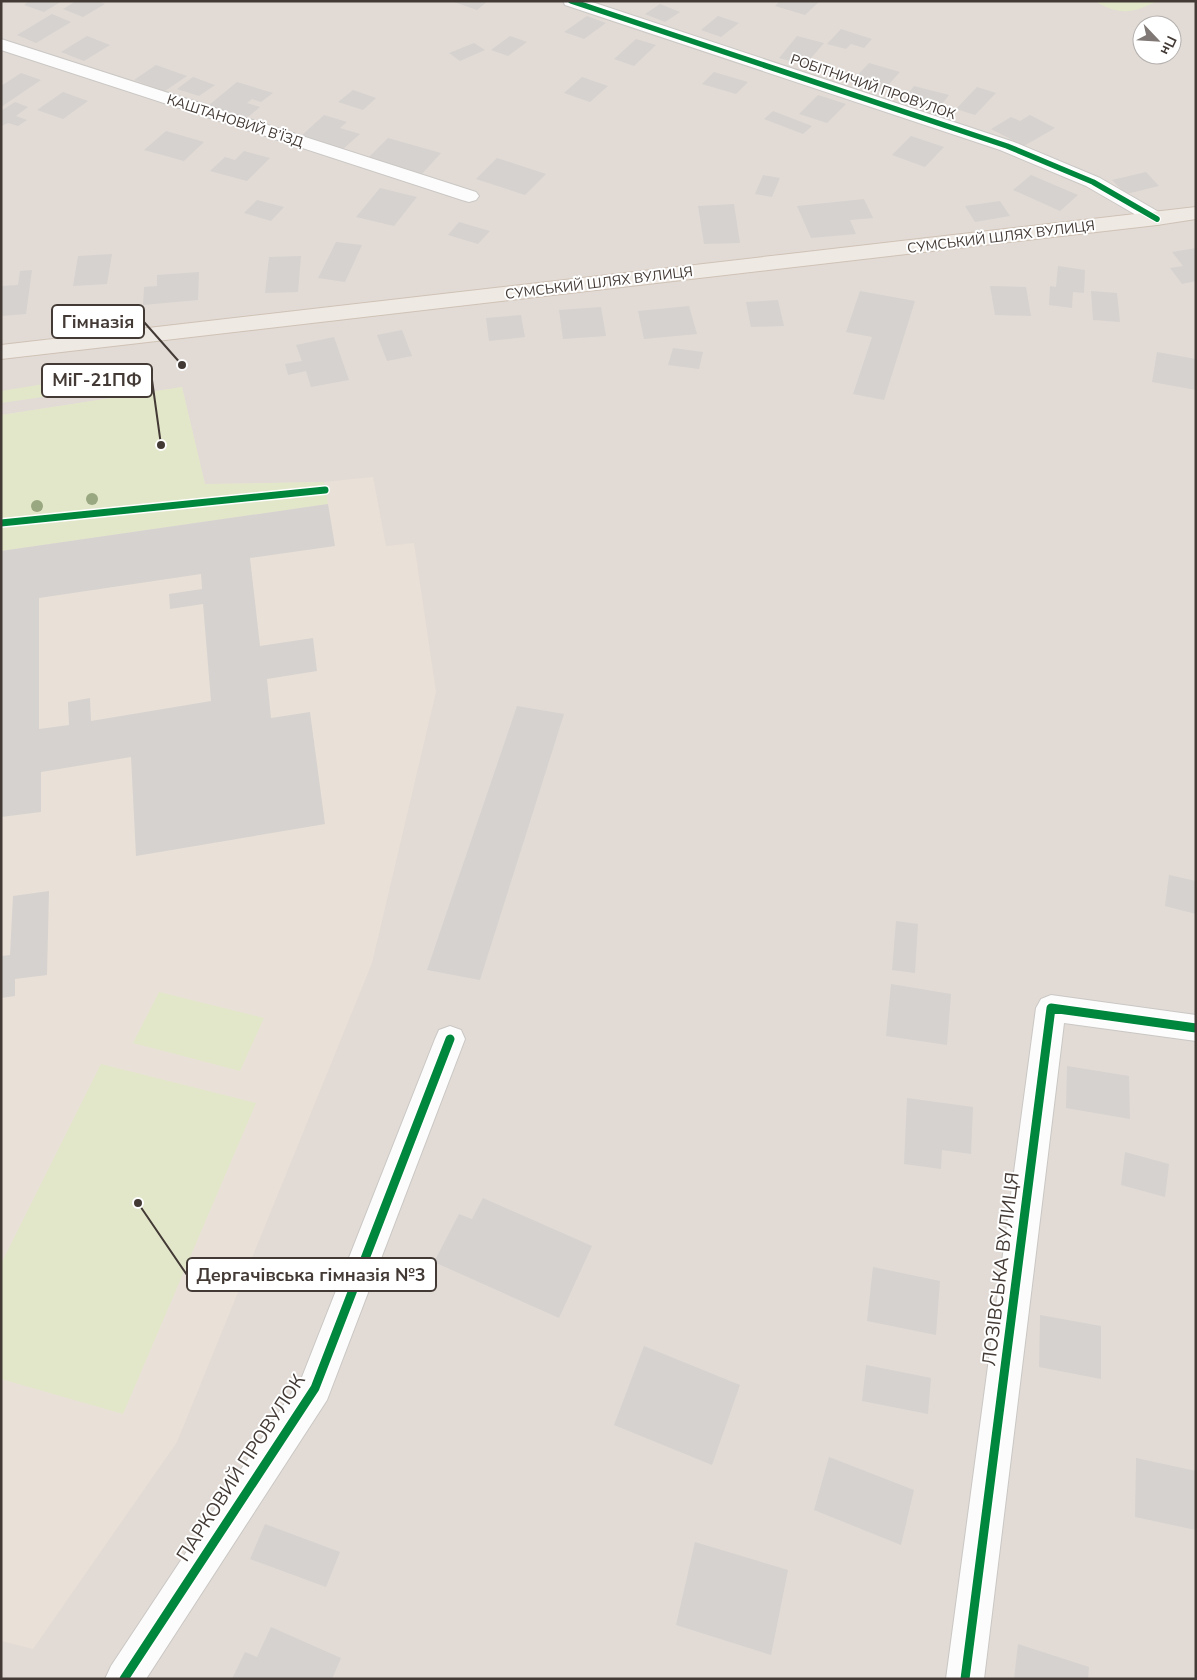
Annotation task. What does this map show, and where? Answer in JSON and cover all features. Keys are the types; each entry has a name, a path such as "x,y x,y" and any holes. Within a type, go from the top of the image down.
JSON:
{"main road":[{"name":"СУМСЬКИЙ ШЛЯХ ВУЛИЦЯ","path":"1,352 1196,213"}],"street":[{"name":"РОБІТНИЧИЙ ПРОВУЛОК","path":"571,1 1007,146 1093,182 1157,219"},
{"name":"КАШТАНОВИЙ В’ЇЗД","path":"1,44 470,196"},
{"name":"ЛОЗІВСЬКА ВУЛИЦЯ","path":"965,1679 1051,1008 1196,1028"},
{"name":"ПАРКОВИЙ ПРОВУЛОК","path":"124,1679 315,1388 450,1039"}],"shaded area":[{"path":"1,1 1196,1 1196,1679 1,1679"},
{"path":"182,387 205,484 324,482 373,477 386,546 414,543 436,692 372,963 177,1442 33,1649 1,1641 1,415"}],"green space":[{"path":"1095,1 1157,1 1133,10 1118,11"},
{"path":"69,380 70,393 1,403 1,391"},
{"path":"182,387 205,484 324,482 328,504 1,551 1,415"},
{"path":"159,992 264,1018 240,1071 133,1043"},
{"path":"101,1064 256,1103 123,1414 1,1379 1,1264"}],"building":[{"path":"29,1 62,1 44,12 24,5"},
{"path":"76,1 99,1 105,4 83,17 63,9"},
{"path":"451,1 488,1 477,10"},
{"path":"780,1 820,1 805,15 775,6"},
{"path":"660,4 680,12 665,22 645,14"},
{"path":"52,14 71,22 36,43 17,35"},
{"path":"587,16 606,23 584,39 564,32"},
{"path":"718,16 739,23 721,37 701,30"},
{"path":"841,29 872,39 864,48 851,44 846,49 827,44"},
{"path":"87,36 110,45 84,61 61,52"},
{"path":"510,36 527,42 508,56 491,50"},
{"path":"797,36 824,43 805,65 779,58"},
{"path":"636,39 656,45 634,66 614,59"},
{"path":"474,43 485,50 460,61 449,53"},
{"path":"869,63 900,72 882,92 851,82"},
{"path":"156,65 187,76 165,91 134,80"},
{"path":"714,72 748,82 736,94 702,84"},
{"path":"21,73 41,80 1,107 1,86"},
{"path":"193,77 215,85 199,96 177,89"},
{"path":"582,77 608,86 590,102 564,93"},
{"path":"237,82 273,93 261,102 252,99 247,103 260,107 248,117 209,105"},
{"path":"914,86 949,95 938,109 903,100"},
{"path":"977,87 996,93 975,115 956,109"},
{"path":"353,90 376,98 363,110 338,102"},
{"path":"63,92 88,101 63,119 37,110"},
{"path":"818,95 846,104 827,123 799,114"},
{"path":"15,102 28,107 16,116 27,120 18,126 8,123 1,126 1,111"},
{"path":"773,111 812,126 803,134 764,119"},
{"path":"324,115 347,122 340,128 360,134 342,150 300,137"},
{"path":"1030,115 1055,128 1024,146 991,129 1011,117 1020,121"},
{"path":"166,131 204,142 184,161 144,150"},
{"path":"911,136 944,147 925,167 892,155"},
{"path":"388,138 441,153 422,174 368,158"},
{"path":"244,151 270,158 247,181 210,171 225,157 235,160"},
{"path":"497,158 546,174 525,195 476,179"},
{"path":"1146,172 1159,186 1126,194 1112,180"},
{"path":"763,175 780,178 772,197 755,194"},
{"path":"1031,175 1078,195 1060,211 1013,190"},
{"path":"380,188 417,197 394,226 356,217"},
{"path":"864,199 873,218 850,220 856,234 811,238 797,206"},
{"path":"257,200 284,207 271,221 244,213"},
{"path":"1000,201 1010,216 975,222 965,206"},
{"path":"734,204 740,243 704,244 698,206"},
{"path":"459,222 490,231 478,244 448,235"},
{"path":"336,242 362,245 345,282 318,278"},
{"path":"1196,248 1196,281 1182,284 1170,268 1183,266 1172,252"},
{"path":"112,254 107,284 73,286 78,256"},
{"path":"301,256 298,292 265,293 269,257"},
{"path":"1058,266 1085,270 1084,293 1073,292 1072,308 1049,305 1050,286 1056,287"},
{"path":"32,270 26,314 1,316 1,286 18,285 20,271"},
{"path":"199,272 198,300 143,305 144,287 157,286 157,275"},
{"path":"990,286 1026,287 1031,316 995,315"},
{"path":"860,291 915,301 884,400 853,394 872,337 846,332"},
{"path":"1091,291 1117,293 1120,322 1093,320"},
{"path":"778,300 784,326 751,327 746,302"},
{"path":"689,306 697,334 644,339 638,311"},
{"path":"601,307 606,336 563,339 559,310"},
{"path":"521,315 525,337 489,341 486,318"},
{"path":"402,330 412,356 387,361 377,335"},
{"path":"334,337 349,380 311,387 306,371 288,375 285,364 302,361 296,345"},
{"path":"673,348 703,352 699,369 668,365"},
{"path":"1157,352 1196,359 1196,390 1152,382"},
{"path":"328,504 335,546 250,558 260,646 313,638 317,671 267,679 271,718 310,712 325,824 136,856 131,757 41,772 41,812 1,817 1,551","holes":["201,574 202,589 169,594 170,609 203,604 211,701 91,721 90,698 68,702 69,725 39,729 39,598"]},
{"path":"517,706 564,714 480,980 427,970"},
{"path":"1169,875 1196,881 1196,914 1165,906"},
{"path":"49,891 47,975 15,979 15,996 1,998 1,956 10,955 13,896"},
{"path":"896,921 918,924 915,973 892,970"},
{"path":"891,984 951,994 947,1045 886,1036"},
{"path":"1067,1066 1129,1076 1130,1119 1066,1108"},
{"path":"907,1098 973,1107 971,1154 942,1150 941,1169 904,1164"},
{"path":"1125,1152 1169,1164 1165,1197 1121,1185"},
{"path":"483,1198 592,1246 559,1318 434,1262 459,1214 472,1219"},
{"path":"873,1267 940,1281 936,1335 867,1321"},
{"path":"1040,1315 1101,1326 1101,1379 1039,1367"},
{"path":"644,1346 740,1385 712,1465 614,1425"},
{"path":"866,1365 931,1378 928,1414 862,1401"},
{"path":"829,1457 914,1490 901,1545 814,1510"},
{"path":"1136,1458 1196,1471 1196,1530 1135,1517"},
{"path":"265,1524 340,1552 326,1587 250,1559"},
{"path":"695,1542 788,1570 771,1655 676,1625"},
{"path":"271,1627 341,1658 332,1679 232,1679 245,1652 257,1657"},
{"path":"1018,1644 1089,1667 1088,1679 1014,1679"}],"cycle path":[{"path":"571,1 1007,146 1093,182 1157,219"},
{"path":"1,523 325,490"},
{"path":"965,1679 1051,1008 1196,1028"},
{"path":"124,1679 315,1388 450,1039"}],"place":[{"name":"Гімназія","path":"182,365"},
{"name":"МіГ-21ПФ","path":"161,445"},
{"name":"Дергачівська гімназія №3","path":"138,1203"}]}
